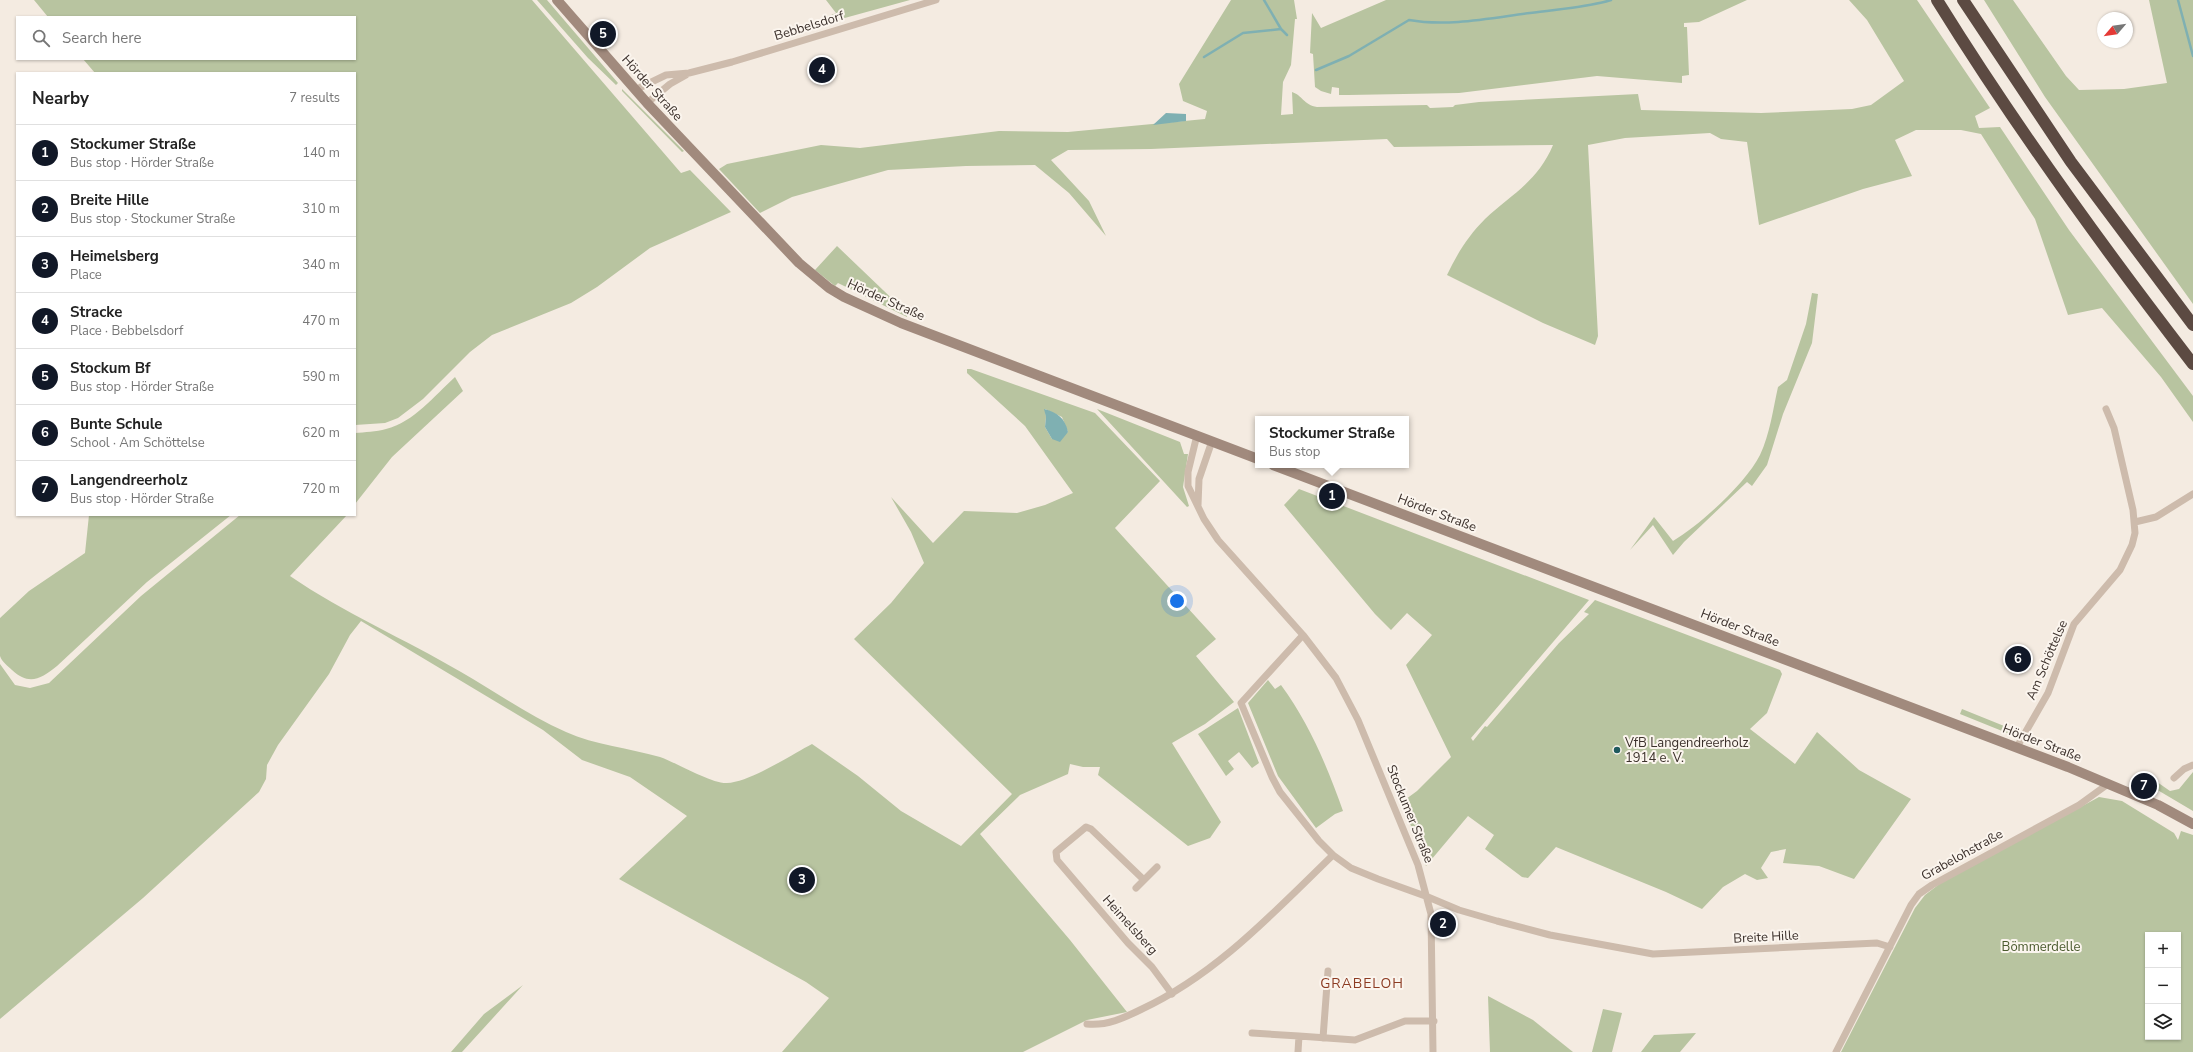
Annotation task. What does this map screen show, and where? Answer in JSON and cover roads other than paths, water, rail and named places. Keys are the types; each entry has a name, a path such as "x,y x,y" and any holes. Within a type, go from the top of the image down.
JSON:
{"highway":[{"path":"1937,0 1980,70 2052,176 2193,364"},
{"path":"1964,0 2071,162 2193,325"}],"main road":[{"name":"Hörder Straße","path":"557,0 635,90 732,194 799,263 829,288 855,303 901,323 1255,458"},
{"name":"Hörder Straße","path":"1281,468 2016,747 2158,805 2193,824"}],"street":[{"name":"Bebbelsdorf","path":"635,90 666,75 689,73 732,62 936,0"},
{"name":"Bebbelsdorf","path":"647,103 670,84 689,73"},
{"name":"Am Schöttelse","path":"2016,747 2048,693 2074,624 2120,570 2127,559 2133,539 2135,522 2114,428 2106,409"},
{"name":"Stockumer Straße","path":"1197,435 1188,479 1188,486 1198,507 1218,540 1303,634 1323,659 1351,704 1418,865 1428,896 1431,914 1434,1052"},
{"path":"1198,507 1199,479 1212,441"},
{"path":"2135,522 2156,517 2193,494"},
{"name":"Breite Hille","path":"1303,634 1241,703 1278,788 1319,841 1333,855 1365,874 1428,896 1459,910 1505,923 1550,935 1653,954 1877,943 1890,947"},
{"path":"2174,778 2184,769 2193,765"},
{"name":"Grabelohstraße","path":"1836,1052 1911,905 1926,888 2079,805 2108,784"},
{"name":"Heimelsberg","path":"1144,880 1096,833 1086,827 1073,836 1055,854 1057,860 1128,943 1152,968 1172,994"},
{"path":"1087,1024 1099,1025 1121,1019 1172,994 1226,956 1333,855"},
{"path":"1136,888 1157,867"},
{"path":"1323,1038 1328,972"},
{"path":"1252,1032 1355,1040 1405,1021 1434,1020"},
{"path":"1298,1052 1299,1036"}],"water":[{"path":"1166,113 1186,114 1186,121 1153,125"},
{"path":"1044,409 1060,416 1067,427 1068,432 1060,442 1052,439 1045,427 1046,417"}],"waterway":[{"path":"1264,0 1281,29"},
{"path":"1316,70 1349,56 1409,20 1439,23 1470,21 1581,7 1611,0"},
{"path":"2178,0 2193,56"},
{"path":"1204,57 1243,33 1281,29 1287,35"}],"place":[{"name":"Stockum Bf","path":"603,34"},
{"name":"Stracke","path":"822,70"},
{"name":"Stockumer Straße","path":"1332,496"},
{"name":"Bunte Schule","path":"2018,659"},
{"name":"VfB Langendreerholz 1914 e. V.","path":"1617,750"},
{"name":"Langendreerholz","path":"2144,786"},
{"name":"Heimelsberg","path":"802,880"},
{"name":"Breite Hille","path":"1443,924"}],"district":[{"name":"GRABELOH","path":"1362,983"}],"park label":[{"name":"Bömmerdelle","path":"2041,947"}]}
